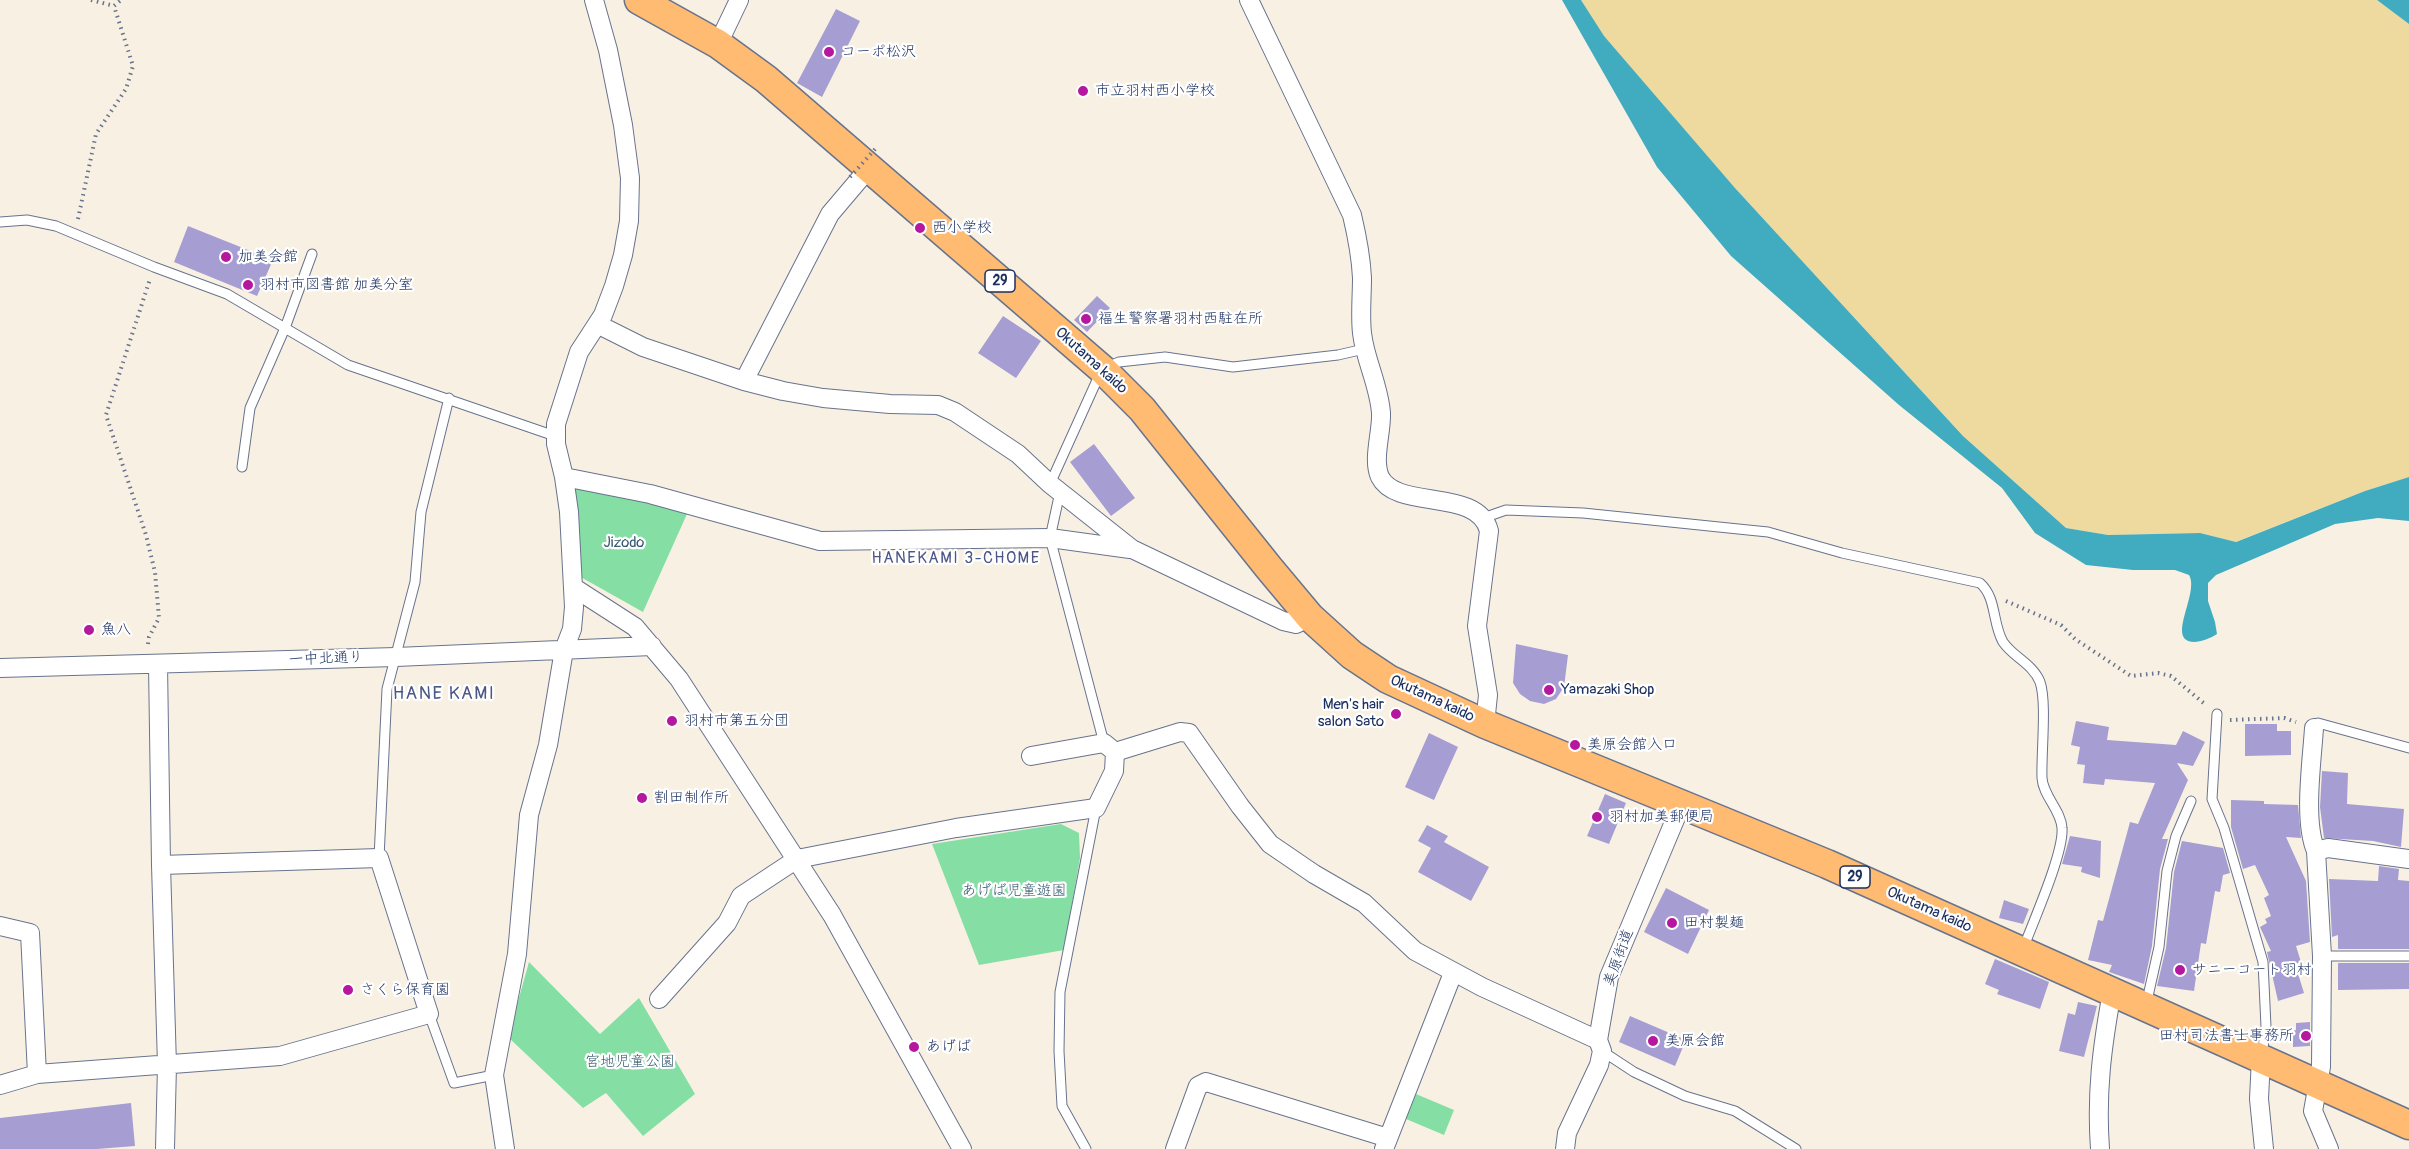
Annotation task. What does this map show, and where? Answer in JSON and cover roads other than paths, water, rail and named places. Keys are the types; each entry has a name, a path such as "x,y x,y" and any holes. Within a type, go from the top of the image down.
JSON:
{"main road":[{"name":"Okutama kaido","path":"639,0 718,44 766,79 1102,369 1142,409 1310,617 1352,655 1376,671 1413,692 1485,724 1827,864 2409,1125"}],"street":[{"path":"505,1149 494,1075 517,954 529,815 548,745 564,650 572,629 573,587 564,477 555,436 556,424 574,363 606,307 623,255 630,202 628,156 623,125 608,50 594,0"},
{"path":"718,44 739,0"},
{"path":"1249,0 1352,215 1359,243 1364,349 1379,398 1381,415 1378,470 1385,484 1395,491 1464,507 1483,518 1489,531 1477,626 1488,695 1485,724"},
{"path":"744,381 830,214 865,164"},
{"path":"597,324 643,347 744,381 823,398 890,404 938,405 955,412 1018,454 1055,488 1132,549 1283,621 1296,624 1310,617"},
{"path":"564,477 650,494 820,541 1050,538 1132,549"},
{"path":"573,587 635,627 680,679 797,859 874,990 962,1149"},
{"name":"一中北通り","path":"0,668 396,657 652,646"},
{"path":"152,664 167,1065 165,1149"},
{"path":"2314,728 2310,838 2316,851 2322,956 2321,1067 2313,1116 2330,1149"},
{"path":"1031,756 1109,748 1180,732 1189,733 1195,738 1240,806 1270,844 1314,874 1364,903 1415,951 1600,1046"},
{"path":"659,999 727,923 741,896 797,859 956,828 1096,808 1114,771 1109,748"},
{"name":"美原街道","path":"1565,1149 1567,1133 1599,1065 1609,977 1682,804"},
{"path":"2316,851 2328,848 2409,859"},
{"path":"0,1085 37,1074 280,1056 429,1014 379,858 161,865"},
{"path":"0,926 30,933 37,1074"},
{"path":"1175,1149 1198,1086 1206,1082 1386,1144 1454,973"},
{"path":"2100,1149 2098,1098 2100,1059 2112,992"},
{"path":"2261,1058 2259,1099 2264,1149"}],"lane":[{"path":"0,222 27,220 56,226 154,267 227,294 348,365 555,436"},
{"path":"242,467 250,408 285,328 312,254"},
{"path":"1109,748 1050,538 1055,488 1102,369 1119,362 1165,357 1233,367 1338,355 1364,349"},
{"path":"379,858 387,689 415,582 421,512 448,398"},
{"path":"1483,518 1506,510 1582,513 1768,532 1842,553 1980,583 1991,598 2004,642 2011,652 2029,666 2039,680 2042,703 2042,781 2062,826 2061,845 2022,951"},
{"path":"2217,714 2212,799 2224,828 2263,962 2266,1027 2261,1058"},
{"path":"2314,728 2318,723 2409,748"},
{"path":"2145,1007 2159,947 2167,871 2176,836 2191,801"},
{"path":"1086,1149 1062,1106 1059,1051 1060,992 1096,808"},
{"path":"2322,956 2409,956"},
{"path":"429,1014 454,1083 494,1075"},
{"path":"1600,1046 1634,1072 1676,1092 1735,1111 1797,1149"}],"water":[{"path":"1562,0 1581,0 1604,36 1735,188 1963,436 2066,528 2108,535 2200,533 2236,542 2365,491 2409,477 2409,521 2378,518 2335,524 2216,575 2208,583 2208,601 2217,634 2200,641 2186,640 2183,625 2190,593 2189,575 2175,570 2133,570 2086,565 2035,533 2002,488 1899,405 1731,256 1657,167"},
{"path":"2377,0 2409,0 2409,24"}],"place":[{"name":"コーポ松沢","path":"829,52"},
{"name":"市立羽村西小学校","path":"1083,91"},
{"name":"西小学校","path":"920,228"},
{"name":"加美会館","path":"226,257"},
{"name":"羽村市図書館 加美分室","path":"248,285"},
{"name":"福生警察署羽村西駐在所","path":"1086,319"},
{"name":"魚八","path":"89,630"},
{"name":"Yamazaki Shop","path":"1549,690"},
{"name":"Men's hair salon Sato","path":"1396,714"},
{"name":"羽村市第五分団","path":"672,721"},
{"name":"美原会館入口","path":"1575,745"},
{"name":"割田制作所","path":"642,798"},
{"name":"羽村加美郵便局","path":"1597,817"},
{"name":"田村製麺","path":"1672,923"},
{"name":"サニーコート羽村","path":"2180,970"},
{"name":"さくら保育園","path":"348,990"},
{"name":"田村司法書士事務所","path":"2306,1036"},
{"name":"美原会館","path":"1653,1041"},
{"name":"あげば","path":"914,1047"}],"district":[{"name":"HANEKAMI 3-CHOME","path":"956,559"},
{"name":"HANE KAMI","path":"444,694"}],"park label":[{"name":"Jizodo","path":"624,543"},
{"name":"あげば児童遊園","path":"1014,891"},
{"name":"宮地児童公園","path":"630,1062"}]}
